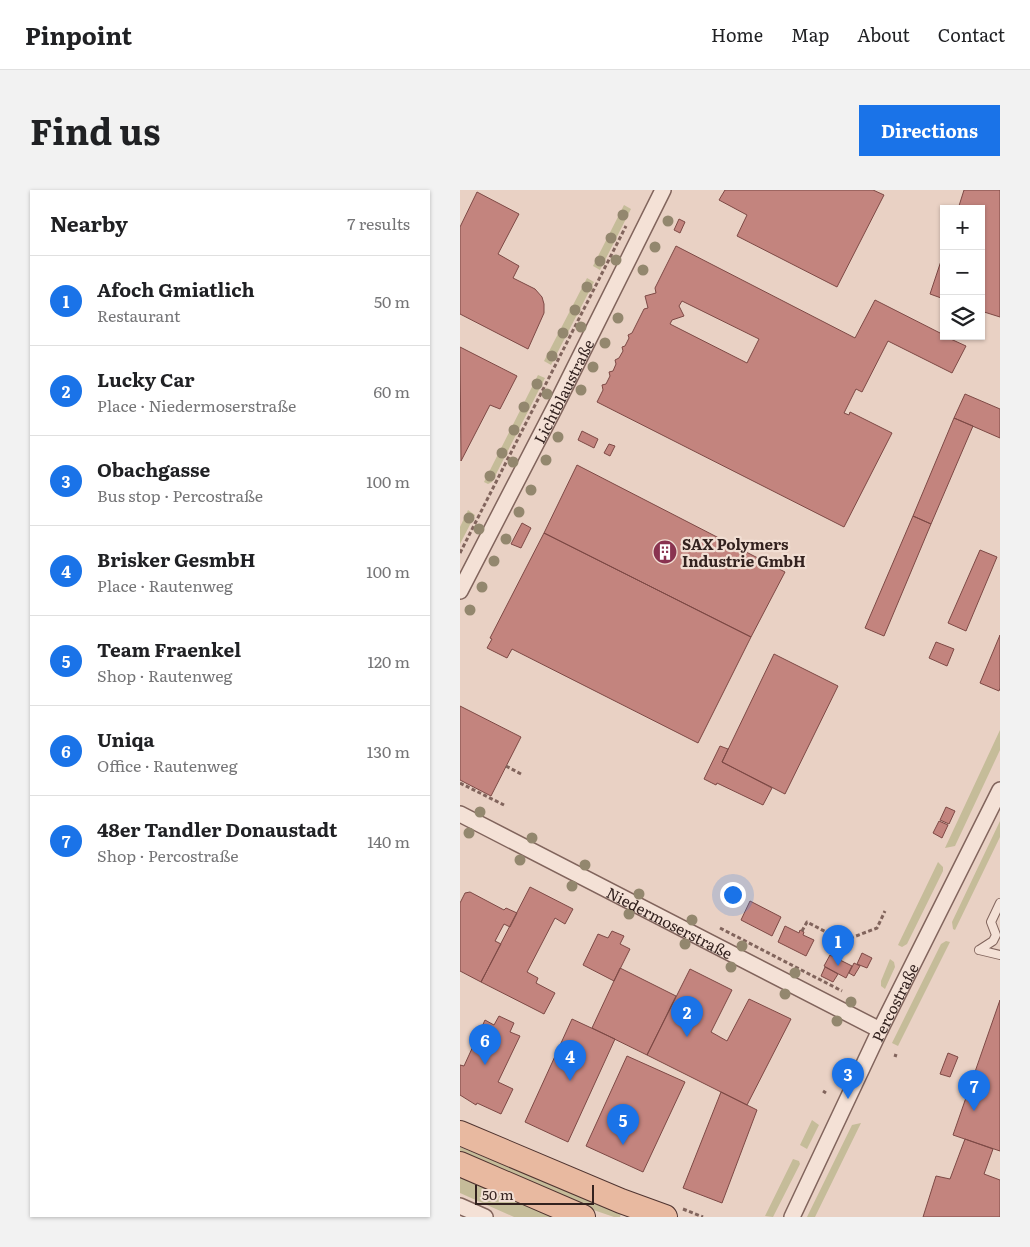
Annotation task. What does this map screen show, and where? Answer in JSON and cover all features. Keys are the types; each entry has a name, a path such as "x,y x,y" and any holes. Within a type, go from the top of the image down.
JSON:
{"main road":[{"path":"460,1133 665,1217"},
{"path":"460,1164 584,1217"}],"street":[{"name":"Lichtblaustraße","path":"460,591 555,407 663,190"},
{"name":"Percostraße","path":"792,1217 880,1030 1000,790"},
{"name":"Niedermoserstraße","path":"460,814 880,1030"},
{"path":"460,1206 485,1217"}],"lane":[{"path":"1000,903 991,922 996,935 993,942 979,950 1000,955"}],"path":[{"path":"460,553 626,225"},
{"path":"506,766 521,774"},
{"path":"460,783 504,805"},
{"path":"802,931 806,922 843,941 877,928 885,911"},
{"path":"720,928 842,991"}],"shaded area":[{"path":"624,205 631,209 600,270 593,266"},
{"path":"587,278 594,282 551,365 544,361"},
{"path":"538,375 545,378 492,482 488,484 484,482"},
{"path":"468,510 475,515 460,544 460,527"},
{"path":"1000,730 1000,750 955,846 945,848"},
{"path":"1000,821 1000,837 955,930 953,929 952,922"},
{"path":"938,862 943,867 943,871 907,944 902,947 898,945"},
{"path":"946,941 950,942 898,1046 892,1043 941,944"},
{"path":"890,959 894,962 895,967 885,989 881,986 881,981"},
{"path":"812,1120 819,1125 807,1149 800,1145"},
{"path":"861,1123 815,1217 807,1217 852,1125"},
{"path":"460,1147 621,1214 620,1217 614,1217 576,1204 460,1158"},
{"path":"793,1159 799,1161 800,1164 773,1217 765,1216"},
{"path":"460,1175 558,1217 514,1217 460,1193"}],"building":[{"path":"725,190 873,190 884,195 837,287 737,236 747,215 719,200"},
{"path":"964,190 1000,190 1000,317 985,312 985,205 959,205"},
{"path":"477,192 519,214 498,254 519,266 513,278 535,289 542,297 544,313 528,349 460,314 460,227"},
{"path":"679,219 685,222 680,233 674,230"},
{"path":"676,246 855,338 875,300 940,333 940,340 953,340 966,346 952,373 888,341 862,392 856,389 844,413 849,415 850,412 892,433 844,527 597,402 603,390 602,385 606,384 610,376 609,372 613,371 616,364 615,360 619,358 623,351 622,347 625,346 629,338 628,335 632,333 644,309 648,308 645,296 656,293 655,288","holes":["682,301 759,339 747,363 670,324 672,320 684,316 679,306"]},
{"path":"940,264 940,298 930,294"},
{"path":"460,347 517,376 500,409 490,405 461,461"},
{"path":"965,394 1000,409 1000,438 954,418"},
{"path":"954,418 973,426 931,524 913,516"},
{"path":"582,431 598,439 594,448 578,440"},
{"path":"609,444 615,446 610,456 604,453"},
{"name":"SAX Polymers Industrie GmbH","path":"577,465 785,572 751,637 544,533"},
{"path":"913,516 931,524 884,636 865,628"},
{"path":"522,523 531,528 521,548 511,544"},
{"path":"544,533 751,637 698,743 512,649 507,658 487,648 492,639 490,638"},
{"path":"980,550 997,557 966,631 948,623"},
{"path":"1000,635 1000,688 999,691 980,683"},
{"path":"936,642 954,649 947,666 929,658"},
{"path":"774,654 838,686 785,794 722,762"},
{"path":"460,706 521,737 491,796 460,780"},
{"path":"720,746 728,749 722,762 772,788 763,805 717,783 716,785 704,779"},
{"path":"946,807 955,811 949,824 940,820"},
{"path":"939,821 948,825 942,838 933,833"},
{"path":"530,887 573,909 565,924 555,918 527,972 538,978 536,983 555,993 544,1014 481,982"},
{"path":"470,892 504,910 506,908 517,913 510,927 504,924 495,941 501,944 481,982 460,971 460,903 465,893"},
{"path":"750,901 781,917 772,936 741,920"},
{"path":"785,926 799,933 800,930 804,932 803,935 814,940 806,956 778,942"},
{"path":"612,931 624,936 620,944 630,949 614,981 583,965 598,934 608,938"},
{"path":"862,953 872,958 867,968 857,964"},
{"path":"830,955 852,966 846,978 824,966"},
{"path":"854,963 860,966 854,976 849,973"},
{"path":"825,967 838,974 833,982 821,976"},
{"path":"620,968 676,996 647,1055 592,1028"},
{"path":"690,969 732,990 711,1032 727,1041 749,999 791,1019 747,1105 647,1055"},
{"path":"1000,1000 1000,1151 953,1135"},
{"path":"499,1016 514,1023 510,1032 520,1036 498,1082 513,1089 501,1114 477,1103 476,1105 460,1095 460,1065 464,1066 485,1020 494,1025"},
{"path":"572,1019 615,1039 568,1142 525,1122"},
{"path":"948,1053 958,1057 950,1077 940,1074"},
{"path":"627,1056 685,1082 643,1172 586,1146"},
{"path":"721,1092 757,1110 722,1203 683,1188"},
{"path":"965,1139 993,1149 984,1174 1000,1180 1000,1217 923,1217 936,1176 950,1179"}],"place":[{"name":"SAX Polymers Industrie GmbH","path":"665,552"},
{"name":"Afoch Gmiatlich","path":"838,966"},
{"name":"Lucky Car","path":"687,1037"},
{"name":"Uniqa","path":"485,1065"},
{"name":"Brisker GesmbH","path":"570,1081"},
{"name":"Obachgasse","path":"848,1099"},
{"name":"48er Tandler Donaustadt","path":"974,1111"},
{"name":"Team Fraenkel","path":"623,1145"}]}
